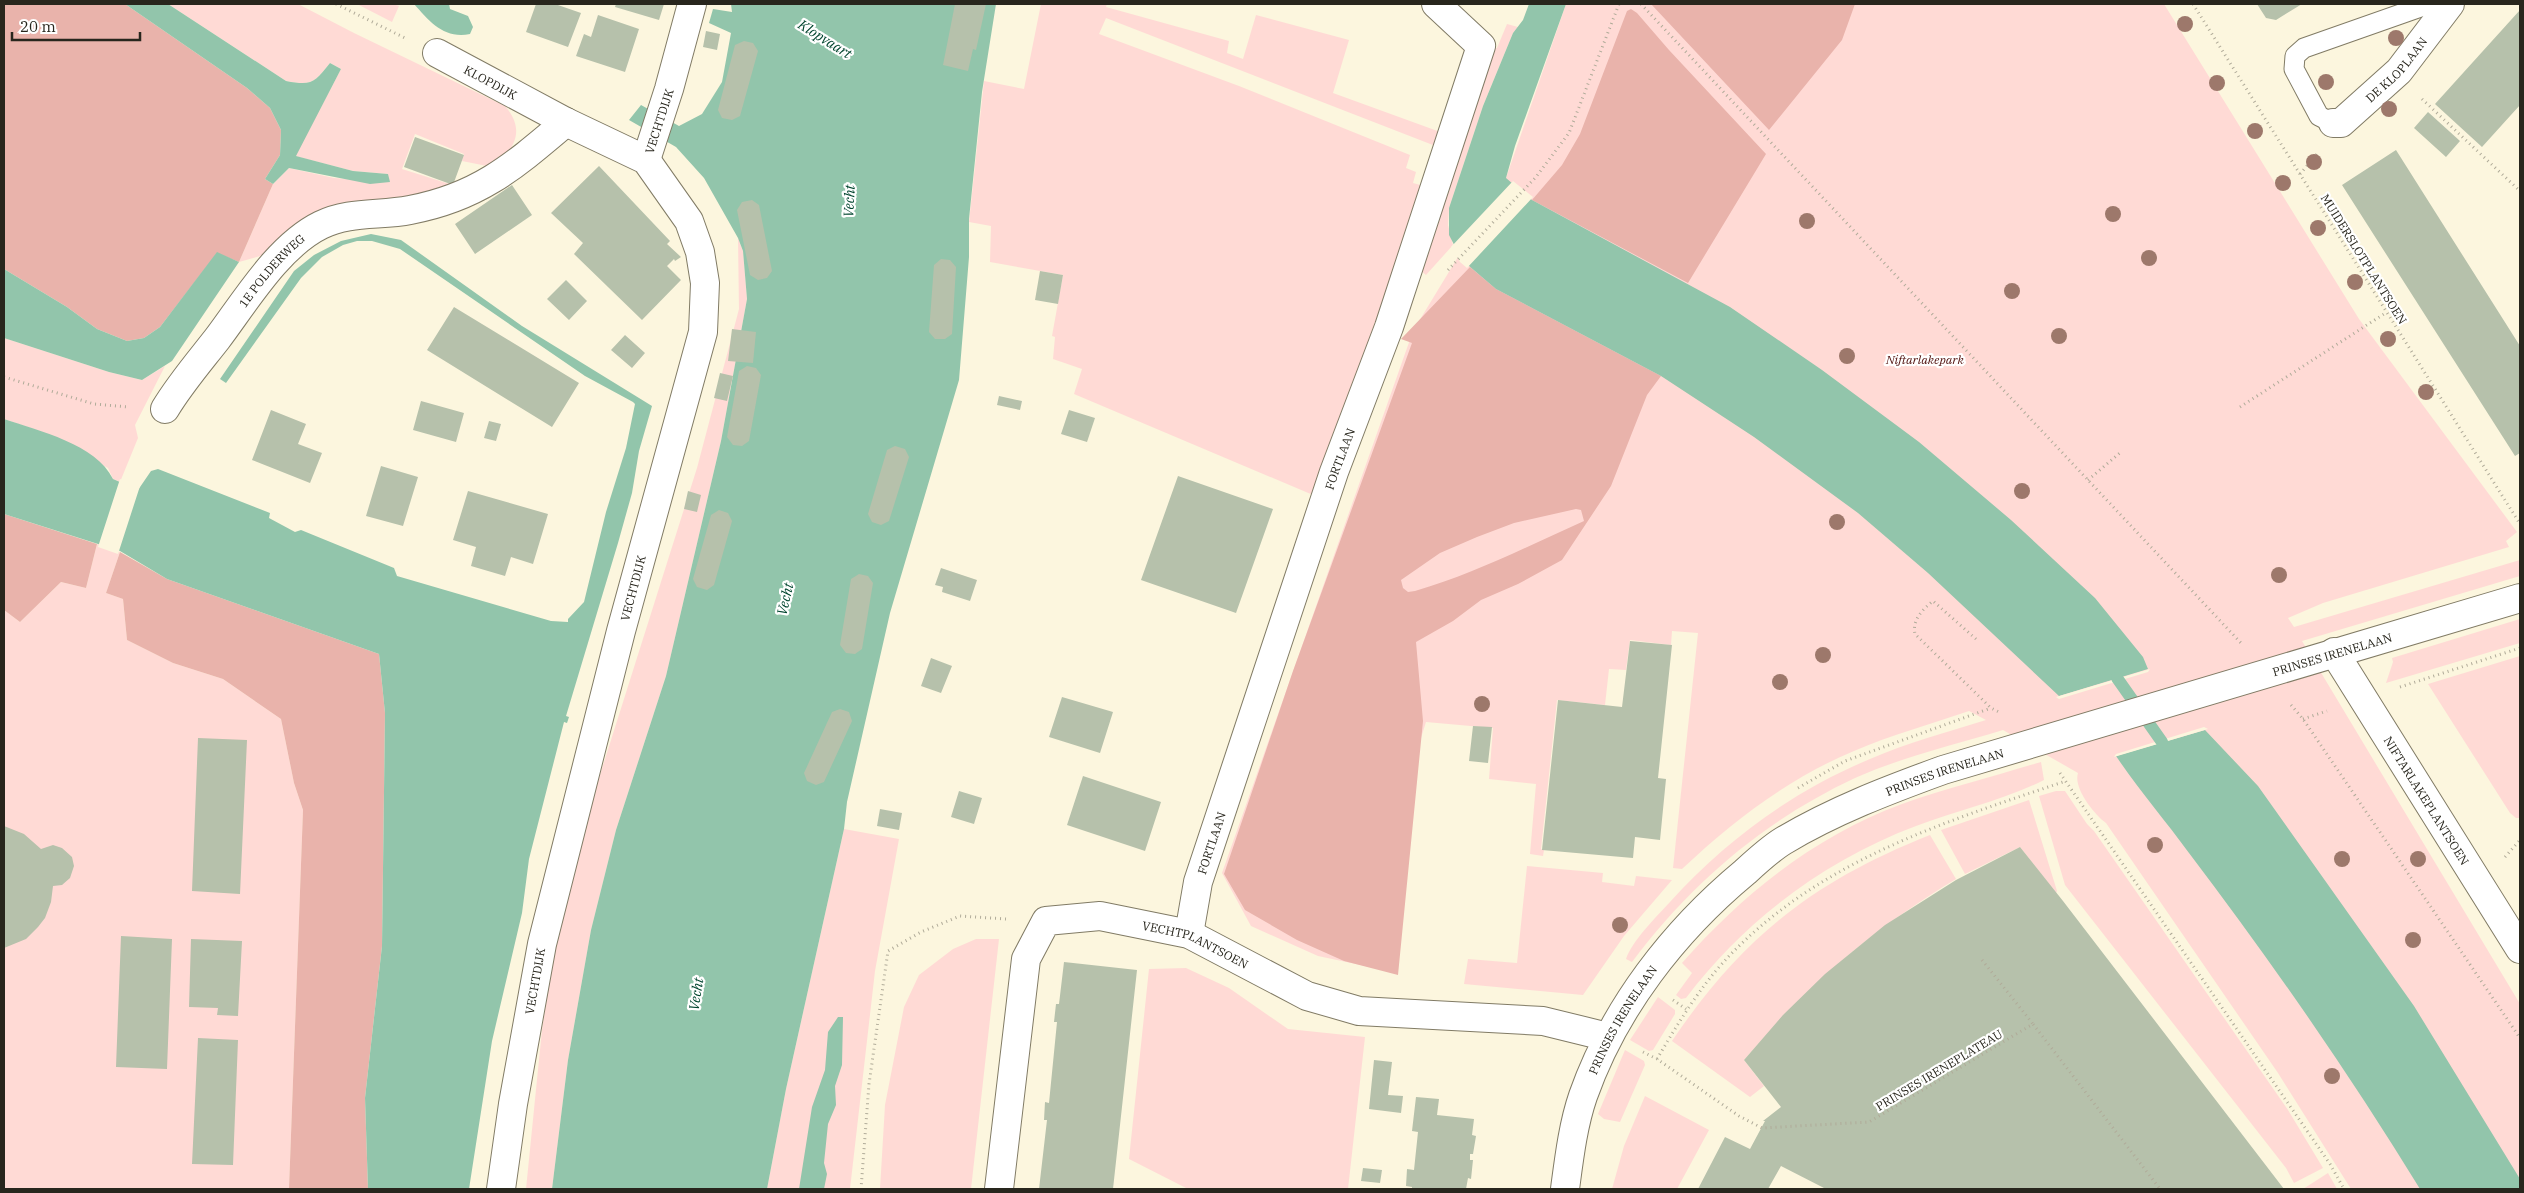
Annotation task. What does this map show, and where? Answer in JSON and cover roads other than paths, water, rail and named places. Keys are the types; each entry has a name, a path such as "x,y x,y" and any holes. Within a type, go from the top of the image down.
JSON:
{"street":[{"name":"VECHTDIJK","path":"501,1189 513,1104 542,944 626,612 703,332 705,283 700,252 689,221 646,160 669,89 692,4"},
{"name":"FORTLAAN","path":"1189,934 1201,873 1334,472 1389,327 1481,46 1436,4"},
{"name":"DE KLOPLAAN","path":"2334,123 2341,123 2399,71 2450,4"},
{"name":"KLOPDIJK","path":"437,53 566,122 646,160"},
{"name":"1E POLDERWEG","path":"165,409 263,277 295,243 321,225 351,216 443,204 476,190 521,160 566,122"},
{"name":"PRINSES IRENELAAN","path":"1565,1189 1568,1160 1582,1097 1608,1037 1646,978 1682,931 1715,898 1782,841 1880,792 1942,770 2520,598"},
{"name":"NIFTARLAKEPLANTSOEN","path":"2334,652 2361,698 2520,949"},
{"name":"VECHTPLANTSOEN","path":"999,1189 1026,959 1046,921 1100,916 1189,934 1307,996 1359,1011 1543,1020 1608,1037"}],"lane":[{"path":"2334,123 2319,116 2294,69 2295,56 2304,48 2429,4"}],"water":[{"path":"125,4 168,4 286,81 307,83 312,81 330,63 341,69 296,156 353,171 388,174 390,182 370,184 289,168 273,184 265,179 280,155 281,130 270,108 247,88"},
{"path":"414,4 449,4 450,9 468,16 473,27 470,34 453,34 438,28"},
{"path":"731,4 996,4 982,92 969,219 969,257 959,380 890,613 847,802 844,829 786,1089 767,1189 552,1189 568,1060 591,930 616,830 666,676 721,441 747,299 743,251 738,238 704,178 676,147 629,120 641,105 679,126 702,114 722,82 731,33 709,23 713,9 732,12"},
{"path":"1529,4 1566,4 1515,146 1506,178 1532,200 1730,307 1822,370 1919,442 2011,520 2095,598 2143,657 2148,669 2059,696 1928,573 1858,513 1754,437 1661,376 1496,289 1462,260 1449,235 1449,208 1483,106 1513,33 1523,20"},
{"path":"371,234 401,240 522,326 652,406 639,451 632,493 566,716 569,717 567,723 564,722 529,859 522,913 492,1041 469,1189 368,1189 365,1098 382,946 385,713 379,654 167,579 120,551 4,514 4,419 65,440 94,457 105,467 113,479 138,490 151,471 158,469 270,513 269,518 295,532 301,530 394,568 397,576 551,621 568,622 568,619 584,602 606,512 626,448 635,404 633,402 585,376 400,249 372,241 357,241 343,245 322,257 301,278 226,383 220,379 294,271 314,255 341,241"},
{"path":"217,252 239,262 172,361 142,380 109,372 4,338 4,269 67,307 97,329 127,341 144,338 160,327"},
{"path":"2205,730 2258,786 2414,1006 2520,1179 2520,1189 2420,1189 2337,1060 2279,976 2116,756"},
{"path":"838,1017 843,1017 842,1065 835,1086 836,1105 828,1124 824,1163 827,1174 824,1189 799,1189 812,1107 825,1070 828,1032"}],"waterway":[{"path":"2117,678 2162,742"}],"water label":[{"name":"Klopvaart","path":"825,39"},
{"name":"Vecht","path":"849,201"},
{"name":"Vecht","path":"785,599"},
{"name":"Vecht","path":"696,994"}],"park label":[{"name":"Niftarlakepark","path":"1925,359"}]}
